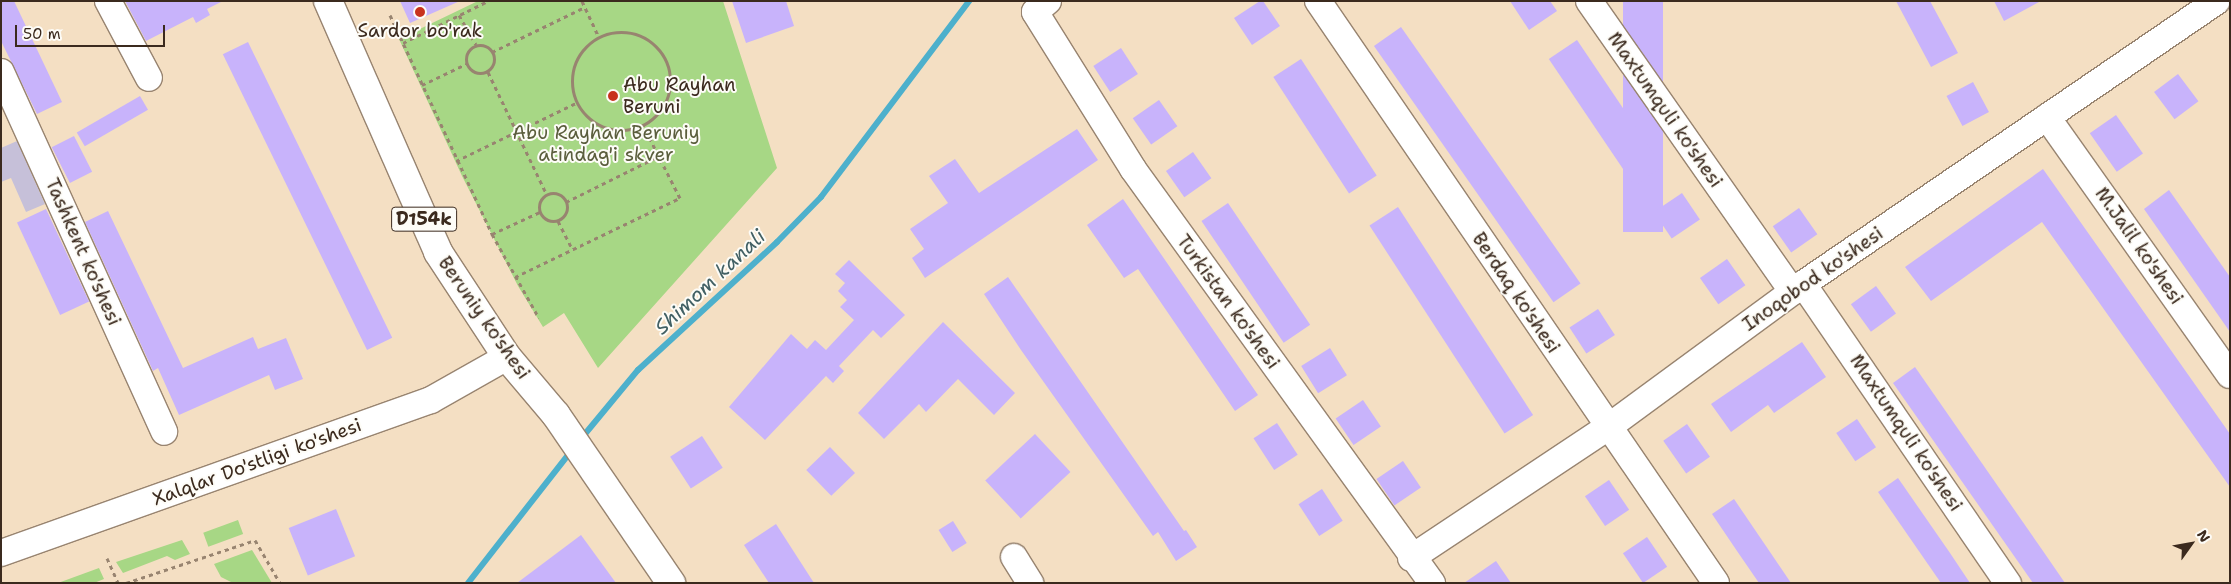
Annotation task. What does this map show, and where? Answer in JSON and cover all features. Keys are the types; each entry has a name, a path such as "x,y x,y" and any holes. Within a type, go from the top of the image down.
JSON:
{"main road":[{"name":"Beruniy ko'shesi","path":"328,1 438,252 507,357 556,415 670,582"}],"street":[{"path":"108,1 149,78"},
{"name":"Berdaq ko'shesi","path":"1318,1 1607,428 1716,583"},
{"name":"Maxtumquli ko'shesi","path":"1589,1 1798,288 2008,583"},
{"name":"Inoqobod ko'shesi","path":"1411,558 1607,428 1798,288 2217,1"},
{"name":"Turkistan ko'shesi","path":"1042,7 1132,169 1411,558 1432,583"},
{"name":"Tashkent ko'shesi","path":"1,72 164,432"},
{"name":"M.Jalil ko'shesi","path":"2048,117 2230,375"},
{"name":"Xalqlar Do'stligi ko'shesi","path":"1,553 431,400 507,357"},
{"path":"1014,557 1030,583"}],"path":[{"path":"403,43 488,1"},
{"path":"582,1 599,37"},
{"path":"492,52 585,6"},
{"path":"390,15 456,161 492,234 539,318"},
{"path":"459,15 476,46"},
{"path":"623,31 639,35 654,44 664,58 670,73 665,103 656,116 644,125 628,130 606,128 586,116 576,103 572,87 572,70 579,54 599,37 623,31"},
{"path":"476,46 485,46 492,52 494,62 488,72 476,74 466,64 466,55 476,46"},
{"path":"422,85 466,64"},
{"path":"488,72 547,194"},
{"path":"456,161 576,103"},
{"path":"515,277 680,198 644,125"},
{"path":"566,202 659,156"},
{"path":"547,194 559,194 566,202 566,214 558,221 545,220 540,212 540,203 547,194"},
{"path":"492,234 540,212"},
{"path":"558,221 572,249"},
{"path":"126,583 254,540 280,583"},
{"path":"107,558 118,583"}],"shaded area":[{"path":"17,141 45,204 26,212 11,178 1,182 1,148"}],"green space":[{"name":"Abu Rayhan Beruniy atindag'i skver","path":"478,1 723,1 777,168 598,368 564,313 543,327 518,286 462,176 399,39"},
{"path":"238,520 243,534 208,547 203,533"},
{"path":"182,540 190,554 175,560 167,556 123,573 116,562"},
{"path":"252,550 272,583 233,583 221,577 214,564"},
{"path":"99,568 104,579 94,583 58,583"}],"building":[{"path":"1,1 14,1 62,102 37,114 1,41"},
{"path":"125,1 223,1 207,9 210,15 196,23 193,17 146,41"},
{"name":"Sardor bo'rak","path":"400,1 460,1 410,23"},
{"path":"732,1 786,1 794,26 746,43"},
{"path":"1260,1 1263,1 1280,26 1252,45 1234,18"},
{"path":"1510,1 1550,1 1557,11 1529,30"},
{"path":"1623,1 1663,1 1663,232 1623,232"},
{"path":"1896,1 1930,1 1958,53 1931,67"},
{"path":"1994,1 2041,1 2004,21"},
{"path":"1401,27 1581,283 1553,302 1374,46"},
{"path":"1577,40 1663,167 1634,186 1549,59"},
{"path":"248,42 392,338 367,350 223,54"},
{"path":"1121,48 1138,74 1110,92 1093,66"},
{"path":"1301,59 1377,176 1349,194 1273,77"},
{"path":"2178,74 2198,101 2175,119 2154,92"},
{"path":"1973,82 1989,112 1962,126 1947,96"},
{"path":"140,96 148,110 85,146 77,132"},
{"path":"1159,100 1177,126 1151,145 1133,118"},
{"path":"2116,115 2143,154 2117,172 2090,133"},
{"path":"1077,129 1098,160 925,278 912,258 924,249 910,229 948,203 929,176 955,159 979,193"},
{"path":"74,136 92,172 70,183 52,147"},
{"path":"1193,152 1211,178 1184,197 1166,171"},
{"path":"2043,169 2230,434 2230,487 2042,222 1931,301 1905,267"},
{"path":"2169,190 2230,277 2230,332 2144,209"},
{"path":"1682,193 1700,220 1672,239 1654,212"},
{"path":"1123,199 1258,395 1235,411 1138,269 1124,278 1087,225"},
{"path":"1228,203 1310,325 1284,343 1201,221"},
{"path":"1398,207 1533,415 1505,434 1369,226"},
{"path":"1799,208 1817,234 1791,253 1773,226"},
{"path":"46,209 89,301 60,315 17,223"},
{"path":"108,211 183,368 253,337 258,349 286,338 303,379 275,390 269,375 179,415 158,368 153,371 85,222"},
{"path":"1727,259 1745,285 1718,304 1700,278"},
{"path":"849,260 905,315 881,338 873,330 839,366 844,371 833,383 826,376 765,440 729,407 791,334 807,349 815,340 826,350 854,320 840,307 847,300 838,291 845,283 835,274"},
{"path":"1008,277 1197,547 1176,561 1158,532 1153,536 1021,350 984,294"},
{"path":"1876,286 1896,314 1871,332 1851,304"},
{"path":"1598,309 1615,335 1586,354 1569,328"},
{"path":"943,322 1015,393 994,415 958,379 926,412 919,404 884,439 858,413"},
{"path":"1802,342 1826,377 1774,413 1768,405 1731,432 1711,404"},
{"path":"1330,348 1347,375 1318,393 1301,366"},
{"path":"1915,367 2065,583 2033,583 1893,383"},
{"path":"1363,400 1381,427 1354,445 1336,418"},
{"path":"1857,419 1876,447 1855,461 1836,433"},
{"path":"1277,423 1298,455 1274,470 1254,438"},
{"path":"1687,424 1710,457 1686,473 1663,441"},
{"path":"1035,434 1070,472 1021,518 985,480"},
{"path":"702,436 723,468 691,489 670,457"},
{"path":"830,447 855,473 831,496 806,470"},
{"path":"1403,461 1421,488 1394,505 1376,479"},
{"path":"1898,478 1970,583 1941,583 1878,492"},
{"path":"1609,480 1629,510 1605,526 1585,496"},
{"path":"1322,489 1343,521 1319,536 1299,504"},
{"path":"1734,499 1791,583 1759,583 1737,551 1712,514"},
{"path":"336,509 355,556 308,575 289,528"},
{"path":"953,521 967,543 952,552 939,530"},
{"path":"776,524 814,583 769,583 744,545"},
{"path":"581,535 616,583 517,583"},
{"path":"1647,537 1667,567 1643,583 1623,553"},
{"path":"1496,561 1511,583 1464,583"}],"waterway":[{"name":"Shimom kanali","path":"580,440 638,370 777,242 821,197 969,1"},
{"name":"Shimom kanali","path":"468,583 572,450"}],"place":[{"name":"Sardor bo'rak","path":"420,12"},
{"name":"Abu Rayhan Beruni","path":"613,96"}]}
